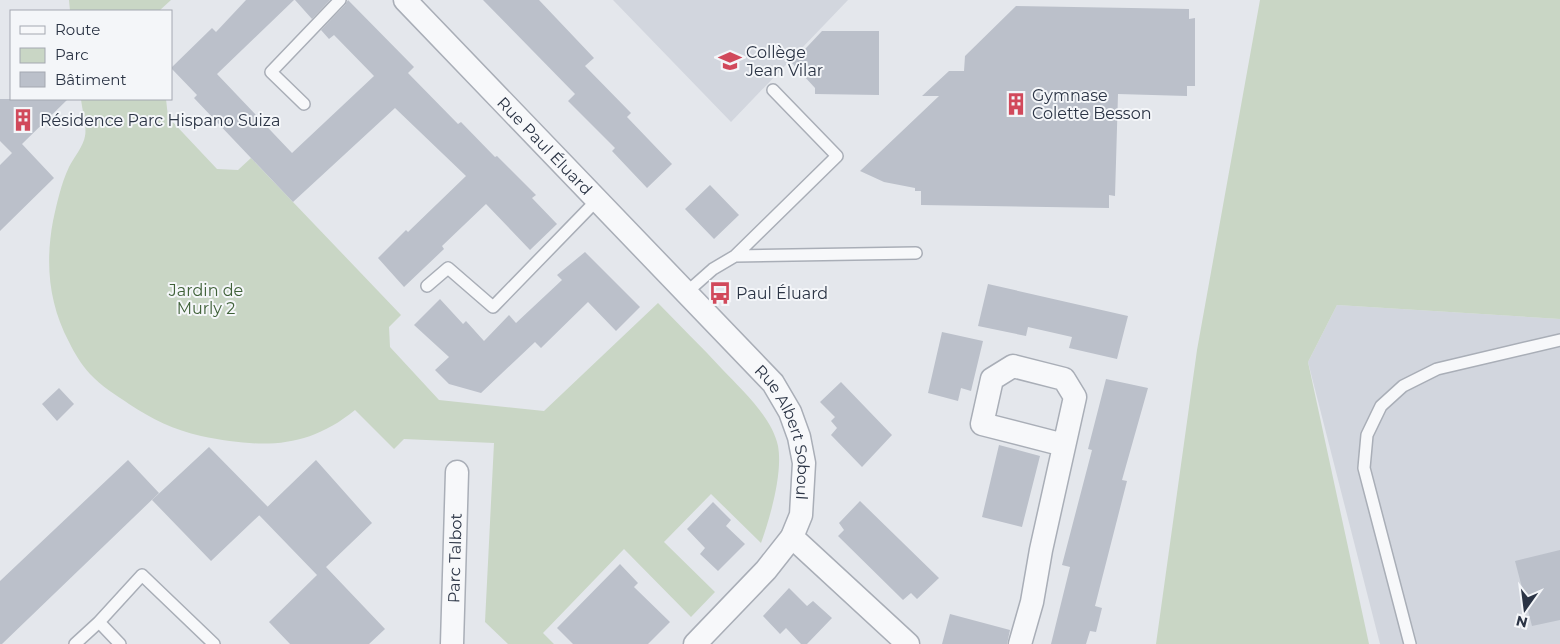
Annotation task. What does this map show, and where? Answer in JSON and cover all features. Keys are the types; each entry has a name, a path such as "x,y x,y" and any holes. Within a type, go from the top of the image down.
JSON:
{"street":[{"name":"Rue Paul Éluard","path":"405,0 687,292"},
{"name":"Rue Albert Soboul","path":"687,292 774,383 790,412 799,437 804,462 801,515 792,537 766,570 695,644"},
{"path":"1020,644 1032,602 1041,550 1064,445"},
{"name":"Parc Talbot","path":"452,644 458,472"},
{"path":"792,537 908,644"}],"lane":[{"path":"304,104 271,72 340,0"},
{"path":"687,292 712,269 734,256 837,156 773,90"},
{"path":"427,286 448,268 493,307 598,199"},
{"path":"734,256 916,253"},
{"path":"1410,644 1364,468 1367,435 1381,406 1403,386 1437,369 1560,340"},
{"path":"75,644 142,575 214,644"},
{"path":"98,622 120,644"}],"shaded area":[{"name":"Collège Jean Vilar","path":"613,0 848,0 731,122"},
{"path":"1337,305 1560,319 1560,644 1380,644 1308,362"}],"green space":[{"path":"69,0 171,0 160,10 70,10"},
{"path":"1260,0 1560,0 1560,319 1337,305 1308,362 1369,644 1156,644 1197,350"},
{"name":"Jardin de Murly 2","path":"81,100 166,100 168,117 217,169 238,170 251,158 401,315 389,327 390,347 439,400 544,411 658,303 763,414 775,435 778,446 779,469 772,508 761,543 711,494 664,542 715,592 691,617 624,549 543,633 554,644 508,644 485,622 494,443 404,439 394,449 355,410 319,433 301,439 263,444 223,440 182,431 155,419 129,404 90,374 78,359 62,328 53,298 49,268 49,253 56,207 66,173 83,144 85,123"}],"building":[{"path":"246,0 294,0 217,74 292,153 374,76 334,35 329,39 321,30 348,0 414,67 408,73 458,124 461,122 536,195 532,198 557,224 530,250 486,204 442,246 444,249 404,287 378,258 466,176 395,108 293,202 194,98 197,95 172,69 212,28 216,32"},
{"path":"295,0 330,0 312,19"},
{"path":"483,0 539,0 594,58 585,66 631,113 627,117 672,164 647,188 612,151 615,148 568,101 575,94"},
{"name":"Gymnase Colette Besson","path":"1016,6 1189,9 1189,19 1195,18 1195,86 1187,86 1187,96 1118,94 1115,196 1109,195 1109,208 921,205 921,191 884,182 860,171 939,96 922,96 949,71 964,71 965,56"},
{"path":"822,31 879,31 879,95 815,94 815,88 792,63"},
{"name":"Résidence Parc Hispano Suiza","path":"0,99 67,100 22,144 54,178 0,231 0,165 12,153 0,141"},
{"path":"710,185 739,215 714,239 685,209"},
{"path":"585,252 640,307 616,331 588,302 541,348 535,342 481,393 449,384 435,370 449,357 414,325 440,299 463,324 466,321 484,341 509,315 516,323 562,280 557,275"},
{"path":"988,284 1128,316 1117,359 1069,348 1072,337 1028,327 1026,336 978,326"},
{"path":"942,332 983,341 971,391 961,388 958,401 928,393"},
{"path":"1106,379 1148,388 1122,480 1127,481 1095,606 1102,608 1096,632 1090,631 1086,644 1051,644 1070,567 1062,565 1092,450 1088,449"},
{"path":"841,382 892,435 862,467 831,435 837,428 831,421 835,417 820,402"},
{"path":"59,388 74,404 57,421 42,404"},
{"path":"999,445 1040,456 1022,527 982,517"},
{"path":"209,447 268,507 211,561 152,500"},
{"path":"128,460 159,493 0,644 0,581"},
{"path":"316,460 372,523 326,567 385,629 369,644 290,644 269,622 317,575 259,515"},
{"path":"860,501 939,578 917,599 911,593 903,600 838,536 844,530 839,523"},
{"path":"713,502 731,520 726,526 745,544 718,571 700,554 705,548 687,529"},
{"path":"1560,550 1560,620 1532,626 1515,561"},
{"path":"620,564 638,583 634,587 670,622 648,644 573,644 557,628"},
{"path":"789,588 807,606 813,601 832,618 807,644 801,644 786,628 780,634 763,616"},
{"path":"950,614 1010,630 1007,644 942,644"}],"place":[{"name":"Collège Jean Vilar","path":"730,61"},
{"name":"Gymnase Colette Besson","path":"1016,104"},
{"name":"Résidence Parc Hispano Suiza","path":"23,120"},
{"name":"Paul Éluard","path":"720,293"}]}
